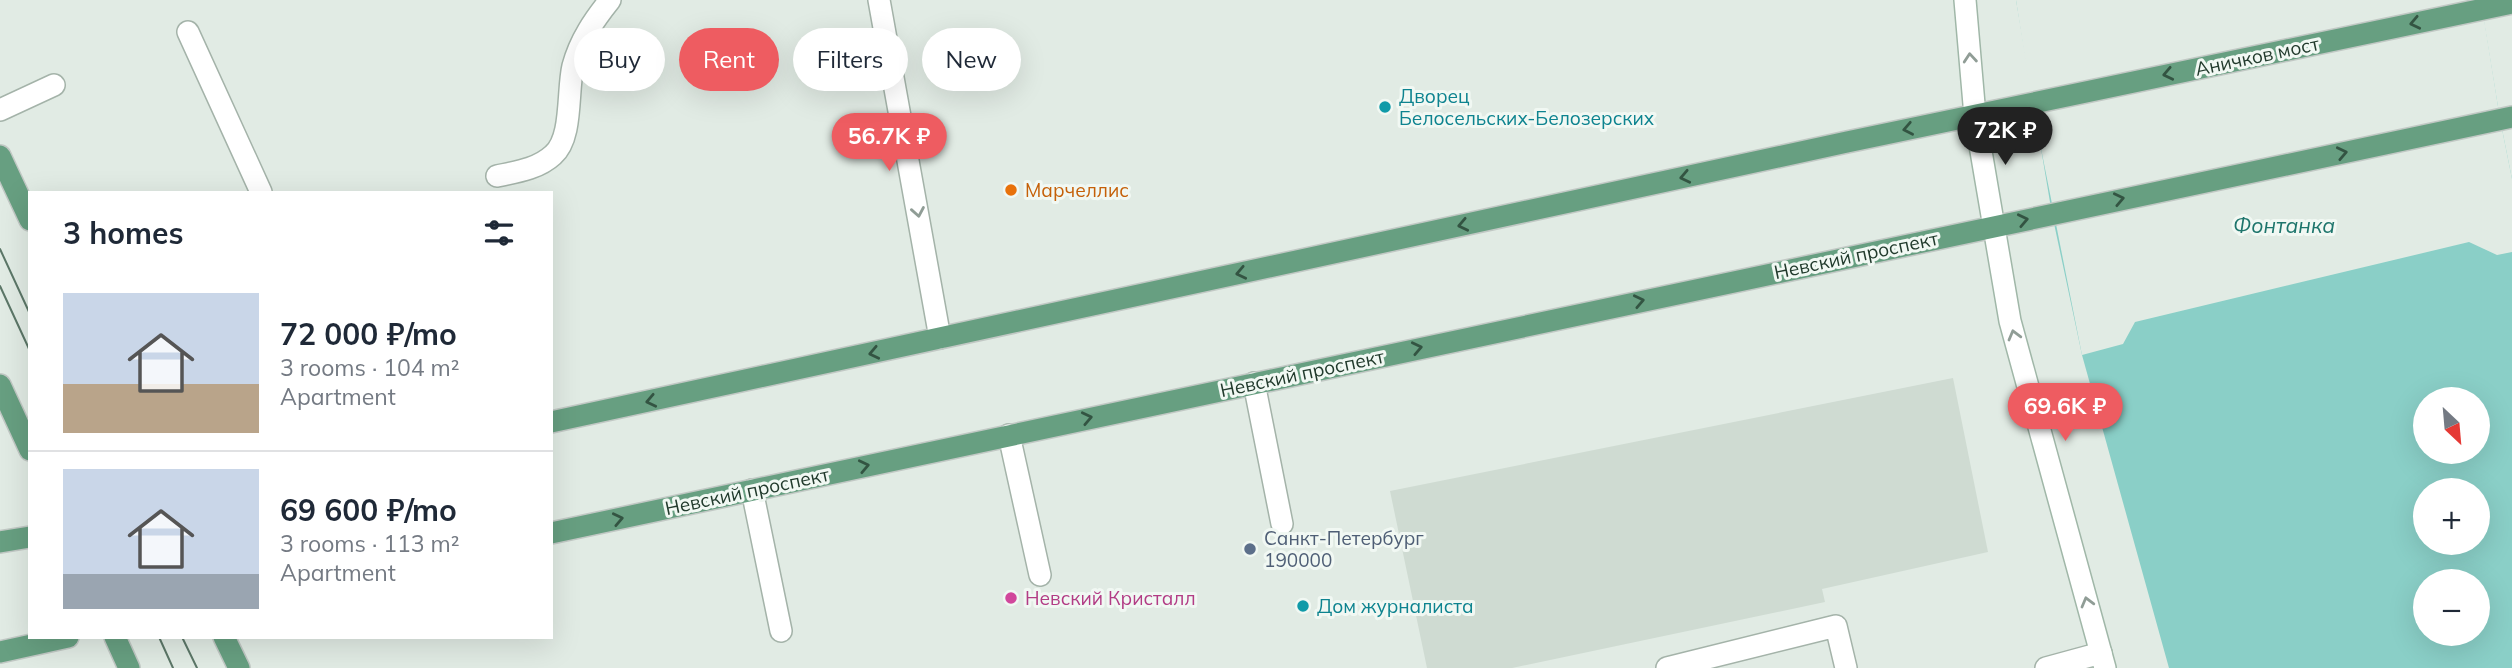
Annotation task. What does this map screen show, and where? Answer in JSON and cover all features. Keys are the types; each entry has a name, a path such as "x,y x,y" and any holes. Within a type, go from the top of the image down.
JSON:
{"main road":[{"path":"497,176 531,168 555,155 566,130 573,65 589,27 610,0"},
{"path":"879,0 940,338"},
{"path":"1965,0 1975,116 2010,321 2103,661 2046,668"},
{"name":"Аничков мост","path":"1975,116 2512,3"},
{"path":"188,32 261,191"},
{"path":"0,110 54,85"},
{"path":"553,422 1975,116"},
{"name":"Невский проспект","path":"553,533 2506,118"},
{"path":"0,156 28,216"},
{"path":"1254,383 1282,524"},
{"path":"0,385 28,446"},
{"path":"1009,435 1040,575"},
{"path":"752,490 781,631"},
{"path":"0,542 28,537"},
{"path":"1667,668 1836,626 1846,668"},
{"path":"0,652 59,639"},
{"path":"116,639 129,668"},
{"path":"225,639 239,668"}],"shaded area":[{"path":"1953,378 1988,552 1822,589 1825,602 1512,668 1427,668 1390,491"}],"water":[{"name":"Фонтанка","path":"2016,0 2482,9 2512,179 2512,668 2169,668 2082,355 2052,214"}],"pier":[{"path":"2016,0 2481,0 2512,179 2512,252 2497,255 2469,242 2135,322 2123,344 2082,355 2032,103"}],"tram line":[{"path":"0,249 28,310"},
{"path":"0,286 28,347"},
{"path":"160,639 173,668"},
{"path":"183,639 197,668"}],"place":[{"name":"Дворец Белосельских-Белозерских","path":"1385,107"},
{"name":"Марчеллис","path":"1011,190"},
{"name":"Санкт-Петербург 190000","path":"1250,549"},
{"name":"Невский Кристалл","path":"1011,598"},
{"name":"Дом журналиста","path":"1303,606"}]}
